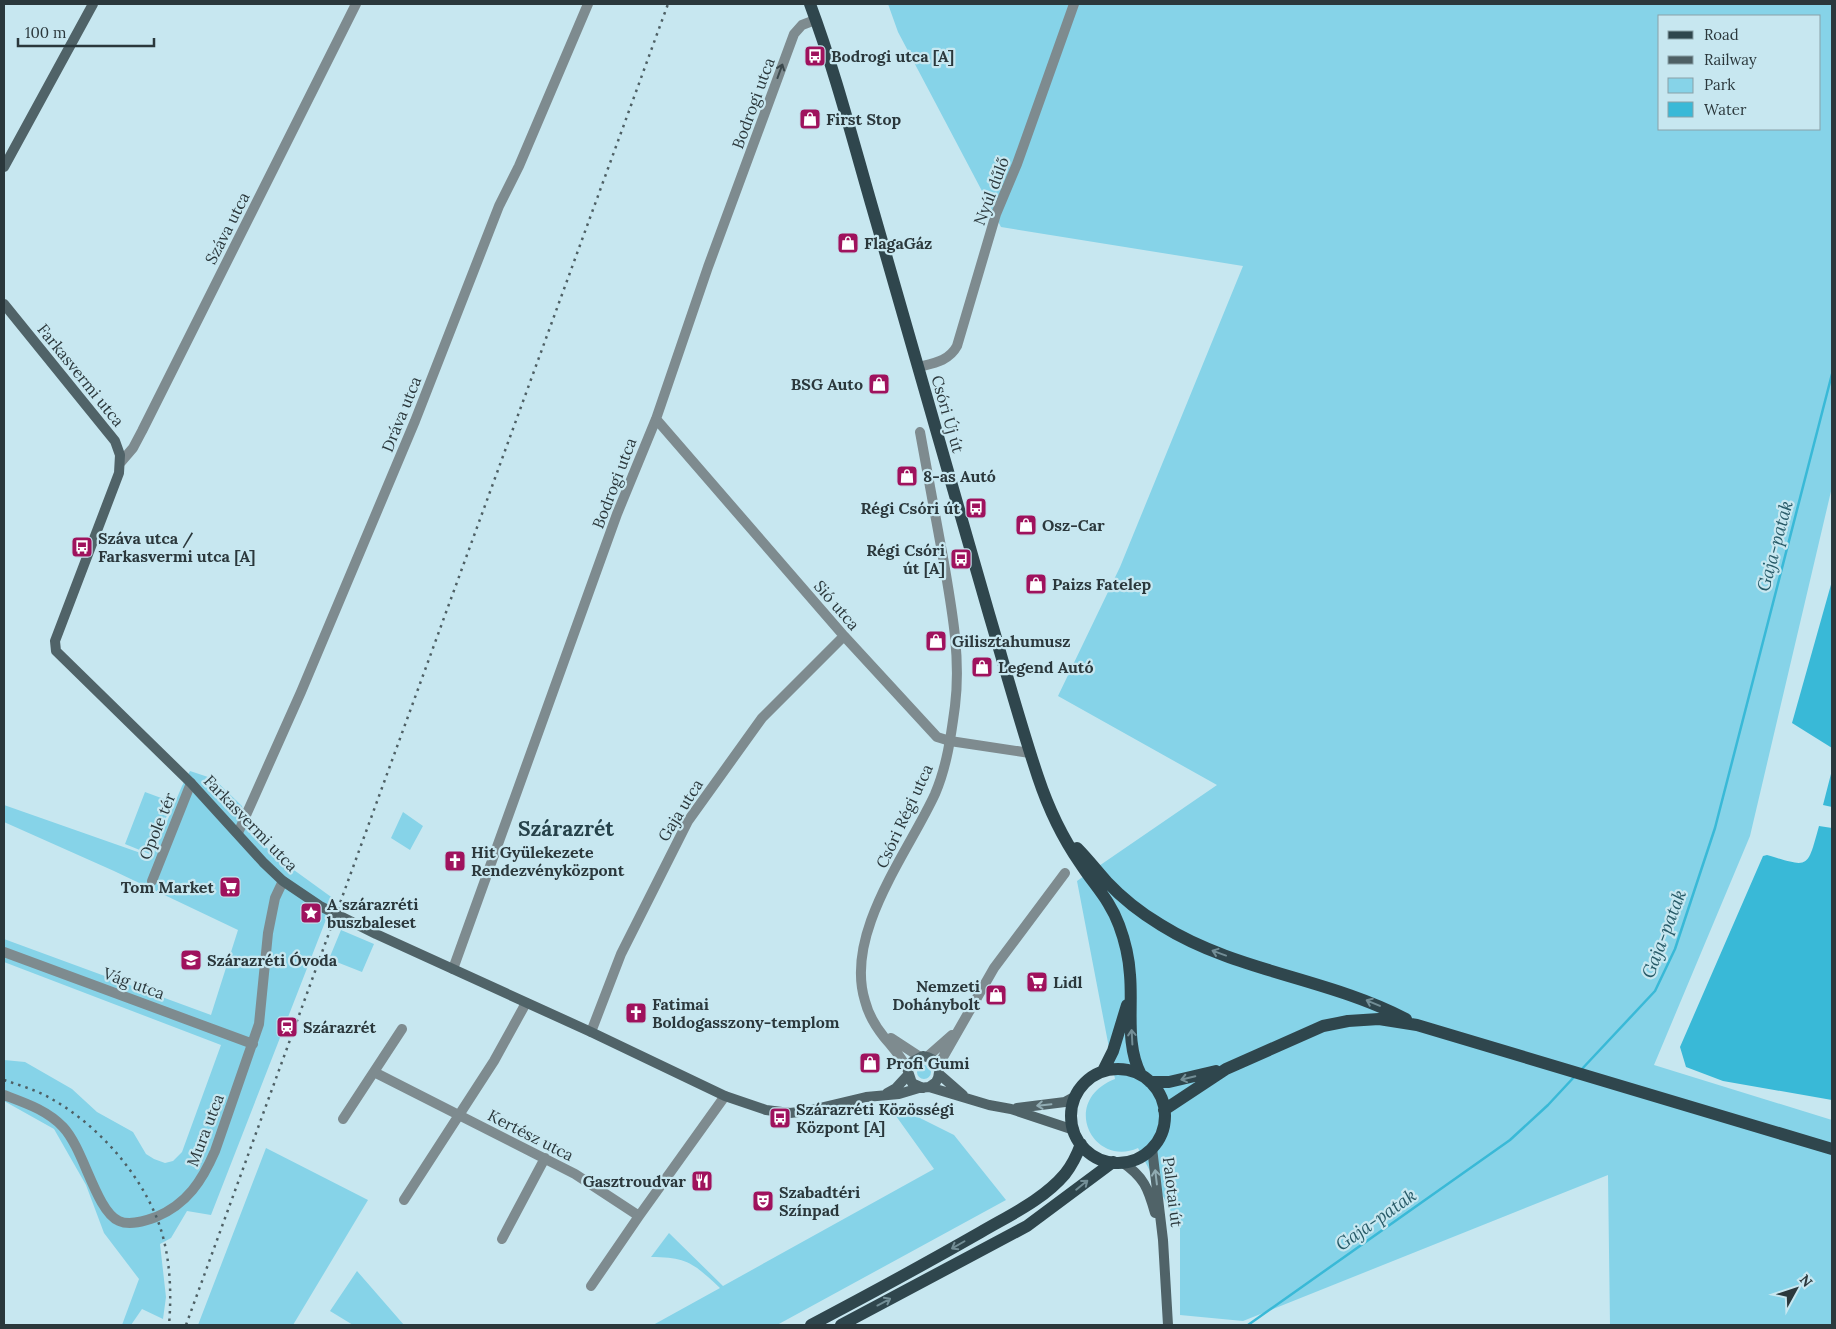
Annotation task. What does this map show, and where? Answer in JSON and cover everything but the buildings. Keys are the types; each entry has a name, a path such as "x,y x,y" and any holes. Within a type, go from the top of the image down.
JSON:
{"main road":[{"name":"Csóri Új út","path":"810,4 844,110 1030,753 1044,795 1061,832"},
{"path":"841,1325 1031,1224 1117,1162 1138,1158 1152,1148 1163,1130 1164,1110 1160,1095 1136,1067 1132,1049 1128,953 1114,911 1077,860 1061,832"},
{"path":"1061,832 1122,898 1161,926 1184,939 1232,958 1362,999 1417,1025"},
{"path":"1103,1071 1113,1050 1130,998"},
{"path":"1164,1110 1226,1069 1309,1032 1348,1021 1379,1019 1417,1025 1832,1149"},
{"path":"1117,1162 1092,1155 1081,1144 1074,1130 1071,1114 1076,1096 1085,1083 1103,1071 1121,1070 1145,1079 1169,1082 1226,1069"},
{"path":"812,1325 1020,1210 1042,1194 1064,1174 1081,1144"}],"street":[{"path":"4,167 93,4"},
{"name":"Száva utca","path":"121,462 133,448 142,431 356,4"},
{"name":"Dráva utca","path":"238,834 301,692 415,421 498,206 519,166 588,4"},
{"name":"Nyúl dűlő","path":"918,367 945,359 952,355 957,346 996,214 1018,164 1074,4"},
{"name":"Bodrogi utca","path":"453,968 618,514 656,419 708,268 794,34 802,25 815,20"},
{"name":"Farkasvermi utca","path":"4,304 115,441 119,449 121,462 119,473 55,641 58,655 191,783 263,862 283,881 320,906 376,934 591,1032 725,1096 766,1110 790,1113 807,1111 926,1088"},
{"name":"Sió utca","path":"656,419 844,636 937,737 950,741 1030,753"},
{"name":"Csóri Régi utca","path":"908,1073 899,1054 883,1036 869,1014 863,993 862,963 869,924 935,793 946,761 957,686 956,640 945,567 920,432"},
{"name":"Gaja utca","path":"591,1032 620,954 688,821 762,718 844,636"},
{"name":"Opole tér","path":"152,881 191,783"},
{"path":"926,1088 936,1082 939,1070 957,1031 1005,952 1066,873"},
{"name":"Mura utca","path":"4,1095 43,1111 63,1127 74,1141 106,1210 111,1216 122,1222 141,1222 176,1206 190,1194 203,1176 215,1151 253,1044 261,1011 268,933 275,898 283,881"},
{"name":"Vág utca","path":"4,952 253,1044"},
{"name":"Kertész utca","path":"404,1200 505,1044 526,1003"},
{"name":"Csóri Régi utca","path":"878,1028 905,1048 923,1057"},
{"path":"343,1119 402,1029"},
{"path":"957,1031 923,1057 912,1062 908,1073 915,1086 965,1097 989,1106 1011,1109 1074,1130"},
{"path":"923,1057 935,1062 939,1070 965,1097"},
{"name":"Kertész utca","path":"374,1072 545,1158 594,1185 639,1216"},
{"name":"Farkasvermi utca","path":"884,1095 896,1088 908,1073"},
{"path":"591,1286 725,1096"},
{"path":"1011,1109 1065,1102 1076,1096"},
{"name":"Palotai út","path":"1152,1148 1163,1240 1168,1325"},
{"path":"502,1239 545,1158"},
{"name":"Palotai út","path":"1117,1162 1135,1171 1149,1191 1163,1240"}],"green space":[{"path":"888,4 1832,4 1832,487 1750,836 1654,1065 1832,1120 1832,1325 1610,1325 1608,1175 1243,1321 1180,1315 1180,1229 1138,1148 1122,1152 1108,1149 1096,1141 1089,1129 1086,1116 1089,1102 1098,1089 1115,1079 1077,881 1217,785 1058,696 1120,567 1243,266 1001,227 898,32"},
{"path":"190,771 214,779 242,806 247,828 276,857 334,899 211,1215 187,1211 171,1238 160,1244 166,1297 163,1319 142,1309 131,1325 122,1325 139,1279 104,1233 86,1185 54,1129 4,1101 4,1060 25,1062 72,1089 97,1112 133,1132 146,1154 165,1163 173,1161 182,1152 221,1045 4,962 4,939 211,1015 238,930 114,871 4,822 4,805 152,857"},
{"path":"145,792 172,802 152,855 125,844"},
{"path":"403,812 423,826 410,850 391,838"},
{"path":"341,930 374,944 362,972 329,959"},
{"path":"924,1065 929,1067 931,1072 929,1077 924,1079 919,1077 917,1072 919,1067"},
{"path":"891,1109 920,1118 954,1135 1006,1200 777,1325 653,1325 720,1288 703,1273 682,1260 651,1257 669,1233 723,1286 934,1169"},
{"path":"266,1148 368,1200 293,1325 198,1325"},
{"path":"357,1271 404,1325 353,1325 330,1311"}],"water":[{"path":"1832,581 1832,748 1792,723"},
{"path":"1832,770 1832,807 1823,805"},
{"path":"1819,826 1832,828 1832,1100 1723,1081 1686,1067 1680,1047 1763,856 1767,855 1799,863 1805,862 1809,858"}],"waterway":[{"name":"Gaja-patak","path":"1581,1070 1655,991 1675,949 1715,828 1832,374"},
{"name":"Gaja-patak","path":"1248,1325 1510,1140 1548,1105 1575,1076"}],"railway":[{"path":"186,1325 668,4"},
{"path":"4,1080 45,1095 67,1108 98,1134 126,1164 148,1198 161,1229 169,1270 169,1325"}],"place":[{"name":"Bodrogi utca [A]","path":"815,56"},
{"name":"First Stop","path":"810,119"},
{"name":"FlagaGáz","path":"848,243"},
{"name":"BSG Auto","path":"879,384"},
{"name":"8-as Autó","path":"907,476"},
{"name":"Régi Csóri út","path":"976,508"},
{"name":"Osz-Car","path":"1026,525"},
{"name":"Száva utca / Farkasvermi utca [A]","path":"82,547"},
{"name":"Régi Csóri út [A]","path":"961,559"},
{"name":"Paizs Fatelep","path":"1036,584"},
{"name":"Gilisztahumusz","path":"936,641"},
{"name":"Legend Autó","path":"982,667"},
{"name":"Hit Gyülekezete Rendezvényközpont","path":"455,861"},
{"name":"Tom Market","path":"230,887"},
{"name":"A szárazréti buszbaleset","path":"311,913"},
{"name":"Szárazréti Óvoda","path":"191,960"},
{"name":"Lidl","path":"1037,982"},
{"name":"Nemzeti Dohánybolt","path":"996,995"},
{"name":"Fatimai Boldogasszony-templom","path":"636,1013"},
{"name":"Szárazrét","path":"287,1027"},
{"name":"Profi Gumi","path":"870,1063"},
{"name":"Szárazréti Közösségi Központ [A]","path":"780,1118"},
{"name":"Gasztroudvar","path":"702,1181"},
{"name":"Szabadtéri Színpad","path":"763,1201"}],"district":[{"name":"Szárazrét","path":"566,829"}]}
